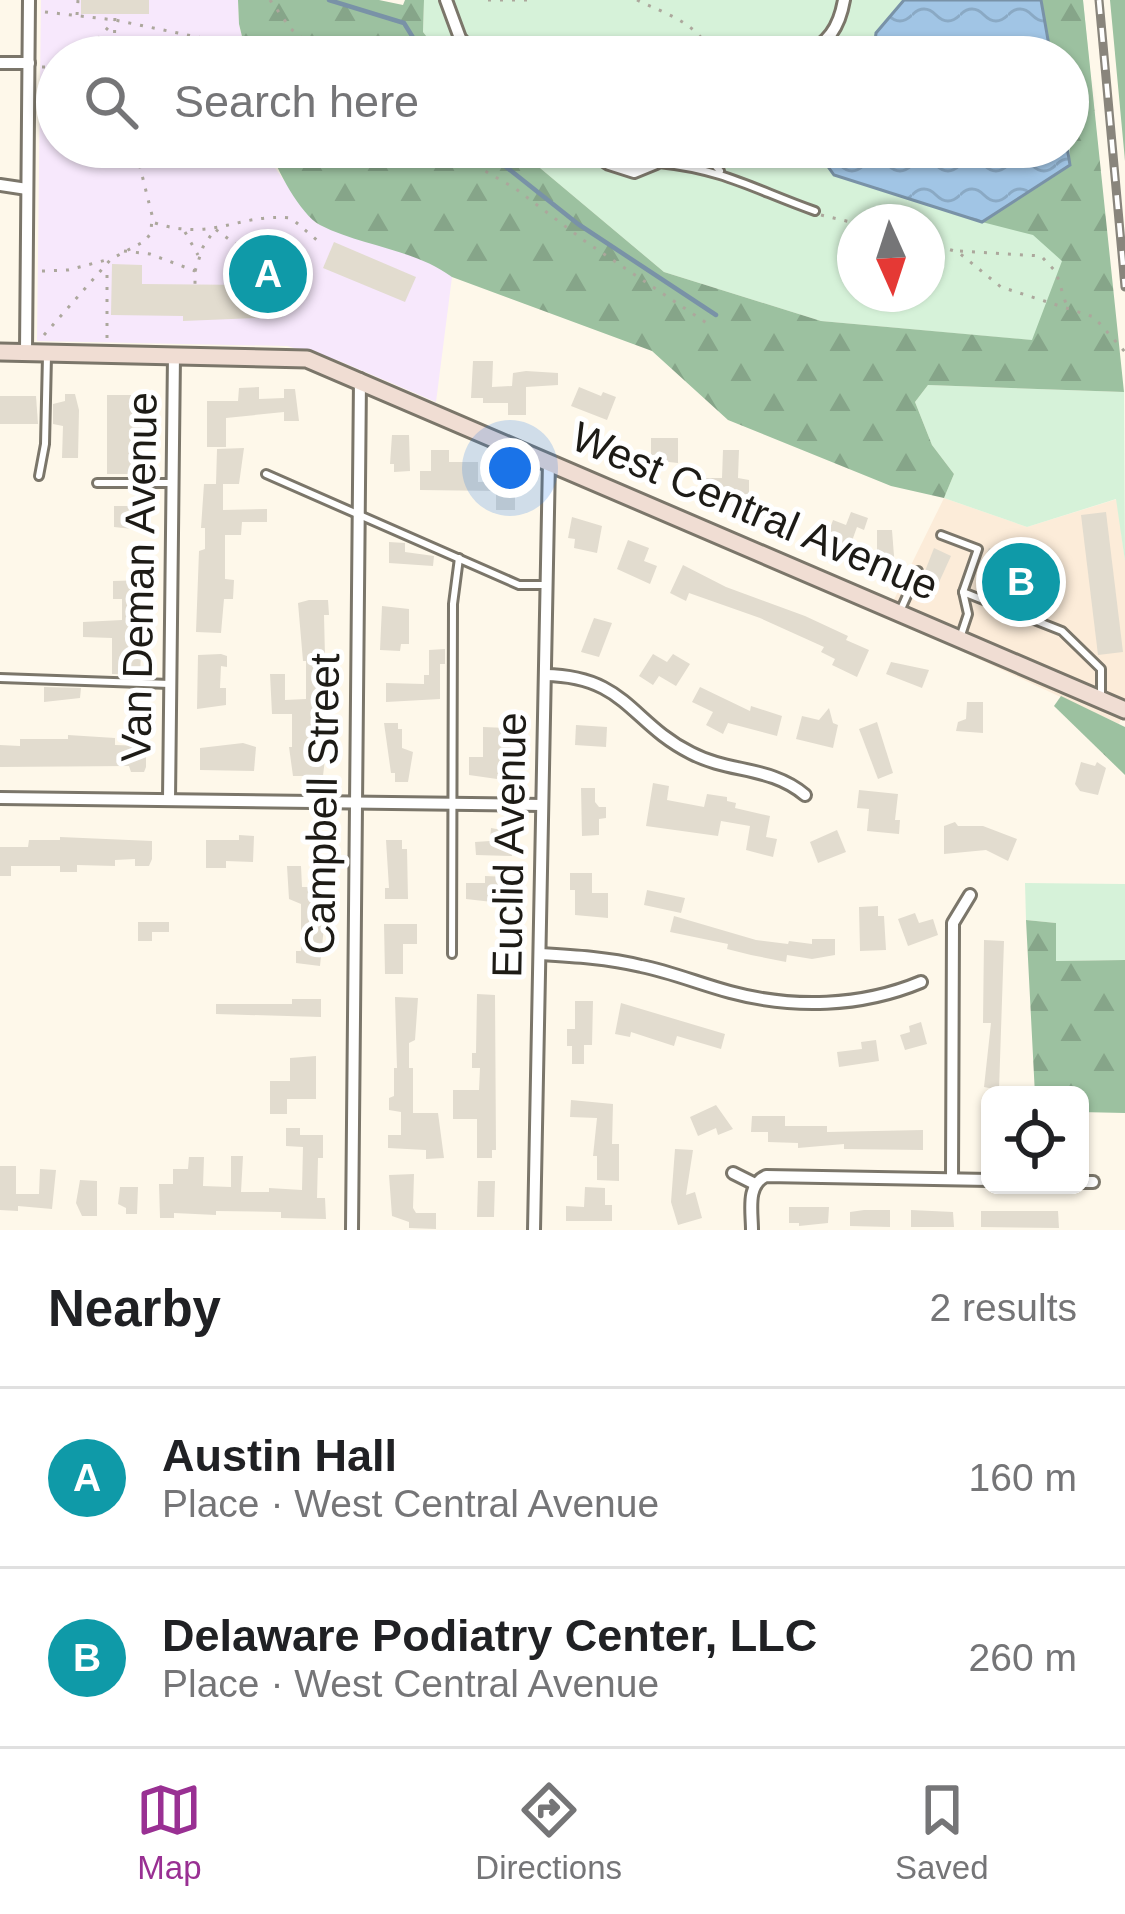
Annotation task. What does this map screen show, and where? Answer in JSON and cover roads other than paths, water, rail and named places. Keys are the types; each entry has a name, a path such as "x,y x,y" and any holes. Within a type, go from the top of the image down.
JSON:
{"main road":[{"name":"West Central Avenue","path":"0,352 26,352 46,344 174,355 307,359 1125,710"}],"street":[{"path":"26,352 29,0"},
{"path":"446,0 459,36"},
{"path":"830,36 839,26 844,0"},
{"path":"0,63 28,63"},
{"path":"0,184 27,189"},
{"name":"Van Deman Avenue","path":"169,800 174,355"},
{"name":"Campbell Street","path":"352,1230 360,379"},
{"name":"Euclid Avenue","path":"534,1230 549,461"},
{"path":"545,675 580,678 606,687 691,753 770,773 806,795"},
{"path":"0,798 542,806"},
{"path":"952,1179 953,923 970,895"},
{"path":"540,954 642,966 780,1002 865,999 921,982"},
{"path":"734,1173 755,1184"},
{"path":"755,1184 766,1176 981,1180"},
{"path":"752,1230 755,1184"}],"lane":[{"path":"686,168 722,174 814,211"},
{"path":"717,168 722,174"},
{"path":"39,476 45,444 46,344"},
{"path":"266,474 519,585 547,586"},
{"path":"97,483 173,483"},
{"path":"941,535 978,549 963,592 968,614 960,638"},
{"path":"452,954 453,604 459,558"},
{"path":"899,613 918,571"},
{"path":"963,592 1062,632 1101,669 1101,700"},
{"path":"0,678 170,684"}],"water":[{"path":"904,0 1041,0 1047,36 876,36"},
{"path":"829,168 1065,168 982,222 945,210 945,204 925,204 834,175"}],"waterway":[{"path":"329,0 404,23 412,36"},
{"path":"507,168 578,224 716,315"}],"railway":[{"path":"1099,0 1125,287"}],"place":[{"name":"Austin Hall","path":"268,274"},
{"name":"Delaware Podiatry Center, LLC","path":"1021,582"}]}
